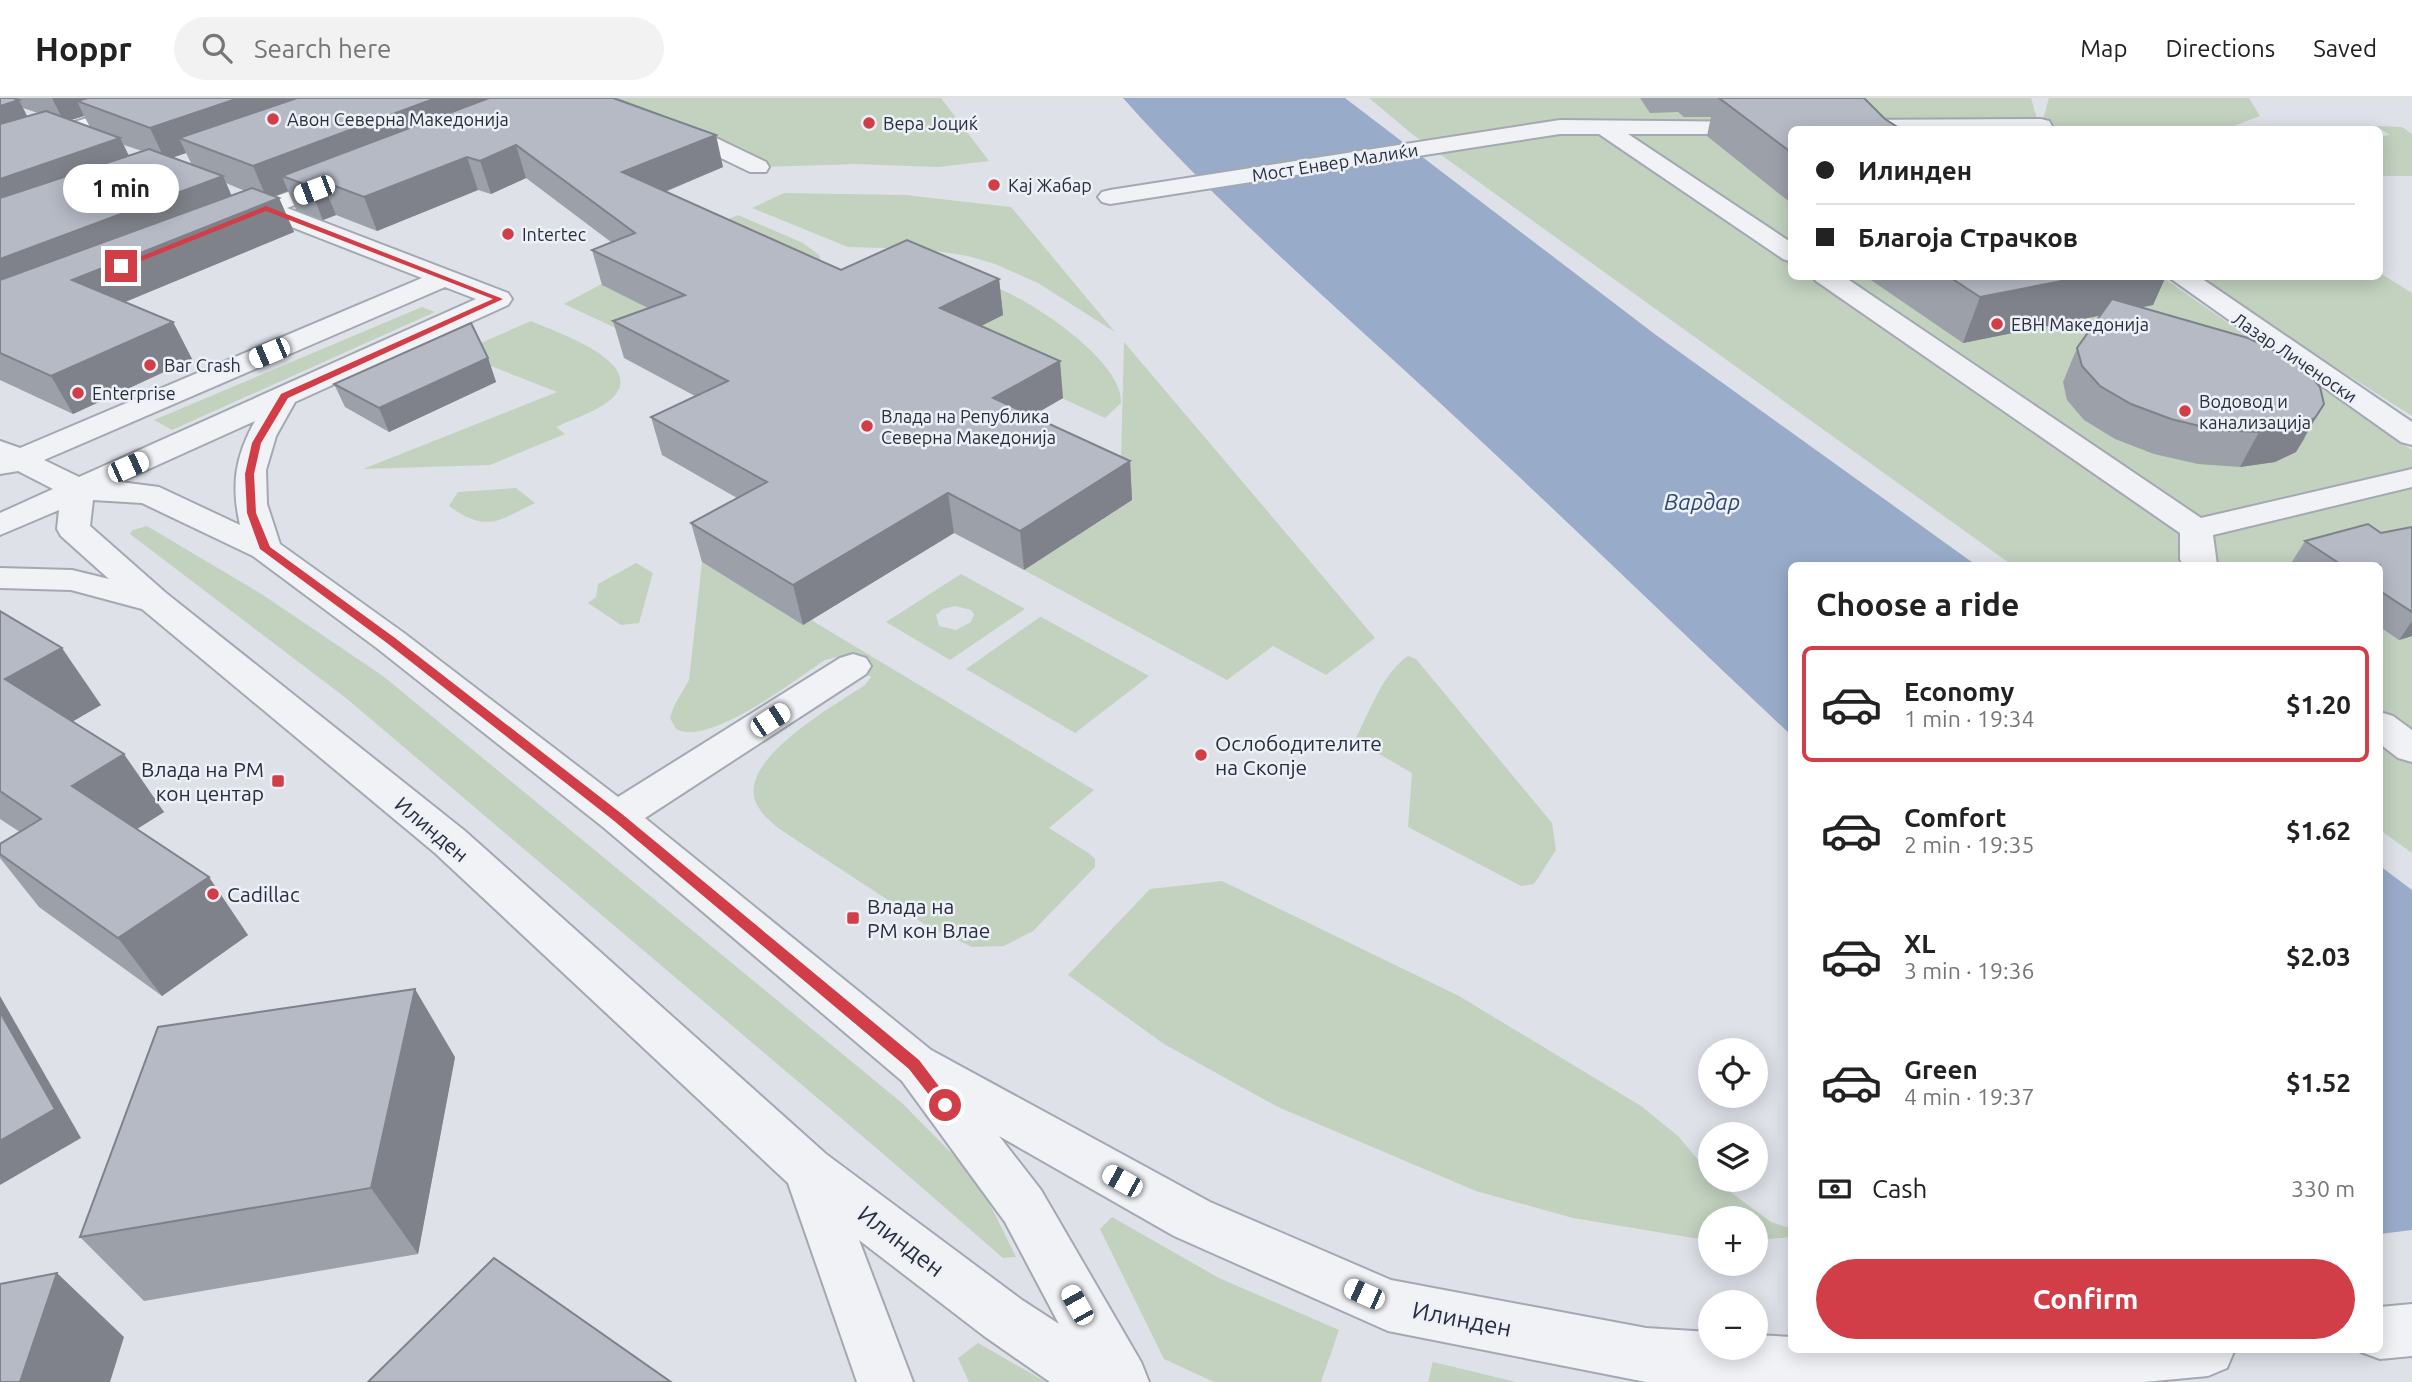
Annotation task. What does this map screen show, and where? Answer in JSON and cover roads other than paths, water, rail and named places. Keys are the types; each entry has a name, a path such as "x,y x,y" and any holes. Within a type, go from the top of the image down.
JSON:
{"street":[{"path":"0,153 170,98"},
{"path":"593,98 702,140 758,167"},
{"path":"26,117 103,147"},
{"name":"Мост Енвер Малиќи","path":"1110,197 1567,120 1605,128 1781,127"},
{"path":"1866,126 2042,122"},
{"path":"1605,128 1788,251"},
{"path":"215,229 366,170"},
{"path":"0,525 499,299 229,194"},
{"path":"6,459 446,277"},
{"path":"1831,280 2196,529 2412,478"},
{"name":"Лазар Личеноски","path":"2186,280 2412,436"},
{"path":"265,549 251,513 250,474 256,443 284,396"},
{"name":"Илинден","path":"6,459 78,489 148,494 265,549 391,640 617,817 914,1065 1192,1219 1388,1305 1646,1355 1933,1378 2170,1353"},
{"name":"Илинден","path":"78,489 73,529 154,601 450,842 808,1170 1003,1318 1099,1382"},
{"path":"2196,529 2198,562"},
{"path":"0,578 72,580 154,601"},
{"path":"617,817 853,666"},
{"path":"2383,726 2412,750"},
{"name":"Илинден","path":"914,1065 1023,1206 1121,1382"},
{"name":"Илинден","path":"808,1170 885,1382"},
{"path":"2383,1333 2412,1330"}],"water":[{"name":"Вардар","path":"1123,98 1345,98 1656,335 1972,562 1788,562 1788,732 1483,443 1237,216"},
{"path":"2383,868 2412,890 2412,1318 2383,1291"}],"place":[{"name":"Авон Северна Македонија","path":"273,119"},
{"name":"Вера Јоциќ","path":"869,123"},
{"name":"Кај Жабар","path":"994,185"},
{"name":"Intertec","path":"508,234"},
{"name":"ЕВН Македонија","path":"1997,324"},
{"name":"Bar Crash","path":"150,365"},
{"name":"Enterprise","path":"78,393"},
{"name":"Водовод и канализација","path":"2185,411"},
{"name":"Влада на Република Северна Македонија","path":"867,426"},
{"name":"Ослободителите на Скопје","path":"1201,755"},
{"name":"Влада на РМ кон центар","path":"278,781"},
{"name":"Cadillac","path":"213,894"},
{"name":"Влада на РМ кон Влае","path":"853,918"}]}
